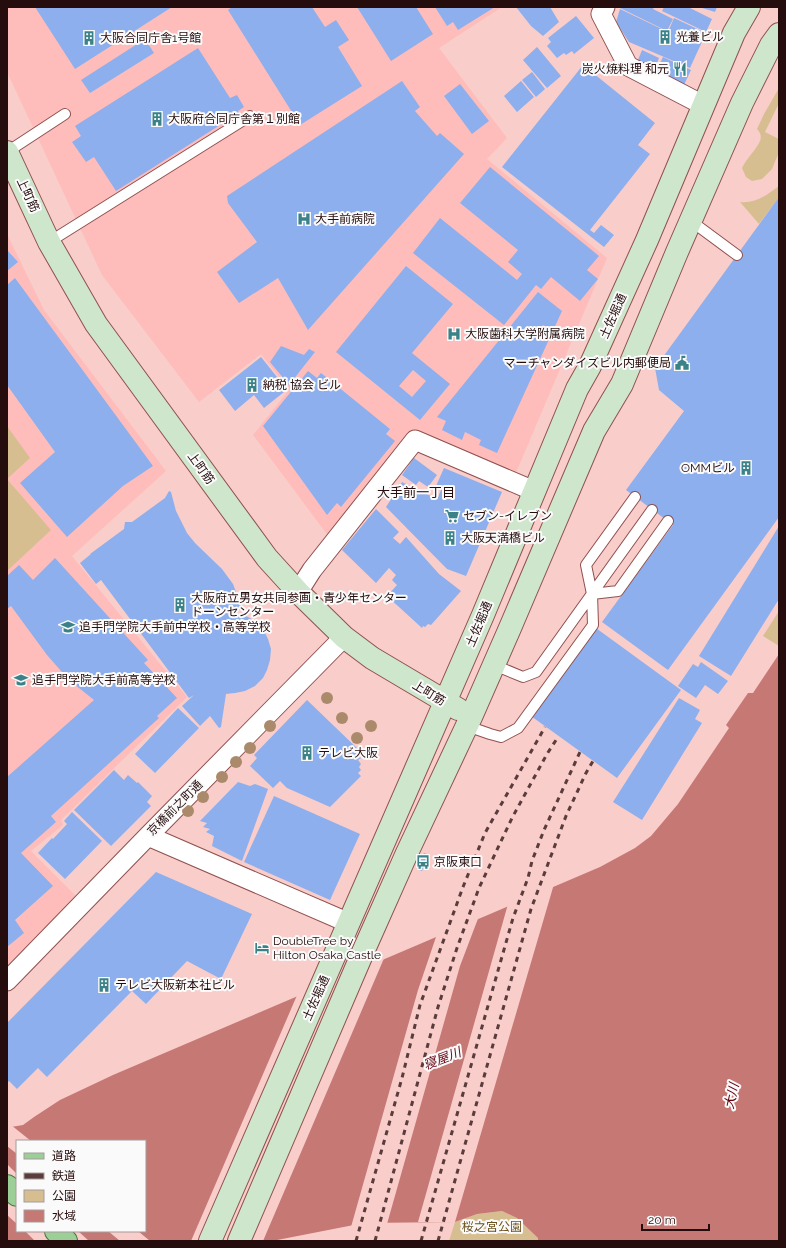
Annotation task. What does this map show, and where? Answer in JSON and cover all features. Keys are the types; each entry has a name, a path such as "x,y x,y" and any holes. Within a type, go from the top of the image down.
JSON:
{"main road":[{"name":"土佐堀通","path":"210,1241 483,615 577,389 590,366 644,247 734,33 749,7"},
{"name":"土佐堀通","path":"240,1241 363,952 494,665 594,430 622,384 677,252 742,103 771,44 779,34"},
{"name":"上町筋","path":"7,152 49,242 96,324 267,558 298,592 344,637 372,658 445,702 469,721"},
{"path":"7,1186 16,1194"},
{"path":"57,1232 66,1241"}],"street":[{"path":"605,7 601,14 628,66 703,105"},
{"path":"298,592 312,570 415,440 534,491"},
{"name":"京橋前之町通","path":"7,981 344,637"},
{"path":"148,836 349,922"}],"lane":[{"path":"7,152 65,114"},
{"path":"49,242 250,116"},
{"path":"691,221 737,255"},
{"path":"469,721 490,734 501,737 518,728 593,625 592,594 586,565 635,497"},
{"path":"494,665 523,677 536,672 652,510"},
{"path":"592,594 618,591 668,521"}],"shaded area":[{"path":"7,7 502,7 439,48 507,138 487,159 607,258 515,475 413,432 329,537 253,435 289,390 261,354 199,402 102,275 7,72"},
{"name":"追手門学院大手前中学校・高等学校","path":"7,234 44,310 166,471 72,556 187,697 61,820 63,825 31,851 76,896 7,967"}],"green space":[{"path":"779,88 779,103 765,132 779,139 779,152 772,169 762,179 752,181 746,177 742,168 760,141 761,137 757,129"},
{"path":"779,186 779,197 759,224 740,202 751,202 756,200 765,196"},
{"path":"7,426 30,458 7,479"},
{"path":"7,479 51,530 7,571"},
{"path":"779,611 779,646 763,636"},
{"name":"桜之宮公園","path":"502,1211 517,1218 538,1238 538,1241 449,1241 455,1222 477,1214"}],"water":[{"path":"779,654 779,1241 538,1241 538,1238 517,1218 502,1211 477,1214 455,1222 364,1223 272,1241 7,1241 7,1131 11,1127 23,1125 60,1100 113,1075 600,867 635,848 651,836 678,804 729,728 726,725 748,693 753,693"}],"pier":[{"path":"554,884 455,1222 418,1222 508,904"},
{"path":"479,916 460,966 387,1224 351,1227 418,990 437,934"},
{"path":"385,956 263,1241 191,1241 298,993"},
{"path":"11,1125 30,1140 16,1140 16,1153 7,1146 7,1128"},
{"path":"7,1164 16,1173 16,1223 7,1215"},
{"path":"26,1232 79,1232 89,1241 35,1241"},
{"path":"109,1232 139,1232 150,1241 120,1241"}],"building":[{"name":"大阪合同庁舎1号館","path":"35,7 172,7 75,69"},
{"path":"232,7 312,7 325,27 336,20 349,40 338,47 362,86 300,125 228,10"},
{"path":"357,7 416,7 433,34 391,61"},
{"path":"435,7 495,7 458,30 453,22 447,26"},
{"path":"516,7 550,7 559,22 543,36 531,26"},
{"path":"618,7 654,7 653,9 673,19 667,31"},
{"path":"664,7 688,7 712,19 706,32 662,11"},
{"path":"699,7 717,7 715,12"},
{"name":"光養ビル","path":"620,9 668,32 674,18 706,33 690,68 629,42 616,22"},
{"path":"576,16 594,38 574,54 572,51 566,55 564,53 557,58 547,46 551,42 548,38"},
{"path":"145,39 154,53 90,93 81,80"},
{"path":"537,47 561,76 547,88 523,60"},
{"name":"大阪府合同庁舎第１別館","path":"198,48 230,98 237,95 244,107 238,111 239,113 116,191 94,157 86,162 72,142 81,136 75,126"},
{"path":"642,50 659,58 653,72 636,65"},
{"path":"663,57 691,70 683,87 655,74"},
{"path":"583,65 655,123 638,145 650,154 590,230 594,233 601,225 614,235 604,247 502,167"},
{"path":"532,72 545,89 536,97 522,80"},
{"path":"402,81 420,107 415,111 437,136 440,133 464,154 308,330 278,278 239,303 217,272 257,242 228,203 227,196"},
{"path":"521,81 534,97 517,112 504,96"},
{"path":"460,84 489,121 472,134 444,96"},
{"path":"490,167 599,256 587,270 598,279 580,301 551,277 541,289 536,285 504,325 413,253 440,218 517,280 522,274 508,262 518,250 460,203"},
{"name":"OMMビル","path":"779,197 779,517 668,670 602,622 673,525 626,490 684,411 659,390 655,368"},
{"path":"7,250 18,262 7,271"},
{"path":"406,266 453,304 412,353 450,384 420,420 336,352","holes":["413,370 426,381 412,397 399,386"]},
{"path":"15,278 153,466 123,486 67,537 20,483 55,452 7,385 7,285"},
{"path":"538,292 562,311 497,453 479,445 481,440 465,432 462,440 442,430 446,421 437,417"},
{"path":"281,346 304,355 309,349 315,352 289,385 270,362"},
{"name":"納税 協会 ビル","path":"261,357 277,377 273,379 284,392 264,408 254,395 235,411 219,390"},
{"path":"308,371 317,378 321,373 390,429 386,434 395,441 341,507 337,503 327,515 263,426"},
{"path":"414,458 437,475 428,487 419,481 416,485 402,475"},
{"name":"大阪天満橋ビル","path":"444,468 502,492 466,576 447,569 386,507 402,482 437,499 442,488 436,486"},
{"name":"大阪府立男女共同参画・青少年センター ドーンセンター","path":"169,491 171,492 176,511 187,533 195,543 222,569 233,584 242,610 238,610 237,614 246,616 255,621 263,629 271,649 267,670 263,678 255,686 245,691 226,694 221,727 219,728 210,716 200,726 182,706 194,695 189,698 101,580 96,584 80,563 124,529 125,522 132,522 165,498"},
{"path":"376,509 399,532 393,538 400,544 406,537 439,574 461,591 431,625 428,624 422,628 387,596 397,585 392,580 396,575 389,568 376,583 342,550"},
{"path":"779,526 779,599 731,676 699,656"},
{"path":"55,558 148,660 144,663 177,698 157,716 159,718 51,816 56,822 21,853 53,886 15,920 24,933 7,947 7,777 94,700 69,680 47,655 11,606 7,609 7,576 19,565 33,580"},
{"path":"589,623 681,690 617,778 524,711"},
{"path":"701,662 728,681 718,694 705,685 696,698 678,686 693,664 698,667"},
{"path":"679,698 700,710 695,719 702,723 642,820 613,802"},
{"name":"テレビ大阪","path":"307,700 361,752 358,755 361,758 358,760 361,764 359,767 361,770 358,773 361,776 330,807 287,788 280,781 273,788 250,766 257,758 254,755"},
{"path":"178,708 199,728 155,773 135,754"},
{"path":"114,770 124,780 128,775 137,783 138,782 152,796 147,802 151,806 111,846 74,810"},
{"path":"238,782 250,786 255,784 268,789 242,861 212,846 214,836 206,832 210,829 203,827 207,823 200,821"},
{"path":"274,796 360,834 330,900 244,862"},
{"path":"72,812 102,841 65,879 38,853 67,824 64,821"},
{"path":"424,853 429,855 422,871 417,869"},
{"name":"テレビ大阪新本社ビル","path":"156,872 252,914 221,979 187,961 146,1004 132,991 47,1077 38,1068 17,1089 9,1081 7,1083 7,1023"}],"railway":[{"path":"356,1241 402,1078 420,1005 463,887 485,833 545,727"},
{"path":"375,1241 438,1007 457,948 479,888 512,818 558,737"},
{"path":"421,1241 513,918 544,830 580,752"},
{"path":"438,1241 531,909 566,816 593,761"}],"place":[{"name":"光養ビル","path":"665,37"},
{"name":"大阪合同庁舎1号館","path":"89,38"},
{"name":"炭火焼料理 和元","path":"680,69"},
{"name":"大阪府合同庁舎第１別館","path":"157,119"},
{"name":"大手前病院","path":"304,219"},
{"name":"大阪歯科大学附属病院","path":"454,334"},
{"name":"マーチャンダイズビル内郵便局","path":"682,363"},
{"name":"納税 協会 ビル","path":"252,385"},
{"name":"OMMビル","path":"746,468"},
{"name":"セブン-イレブン","path":"452,516"},
{"name":"大阪天満橋ビル","path":"450,538"},
{"name":"大阪府立男女共同参画・青少年センター ドーンセンター","path":"180,605"},
{"name":"追手門学院大手前中学校・高等学校","path":"68,627"},
{"name":"追手門学院大手前高等学校","path":"21,680"},
{"name":"テレビ大阪","path":"307,753"},
{"name":"京阪東口","path":"423,862"},
{"name":"DoubleTree by Hilton Osaka Castle","path":"262,948"},
{"name":"テレビ大阪新本社ビル","path":"104,985"}],"district":[{"name":"大手前一丁目","path":"416,492"}],"water label":[{"name":"寝屋川","path":"442,1058"},
{"name":"大川","path":"731,1096"}]}
